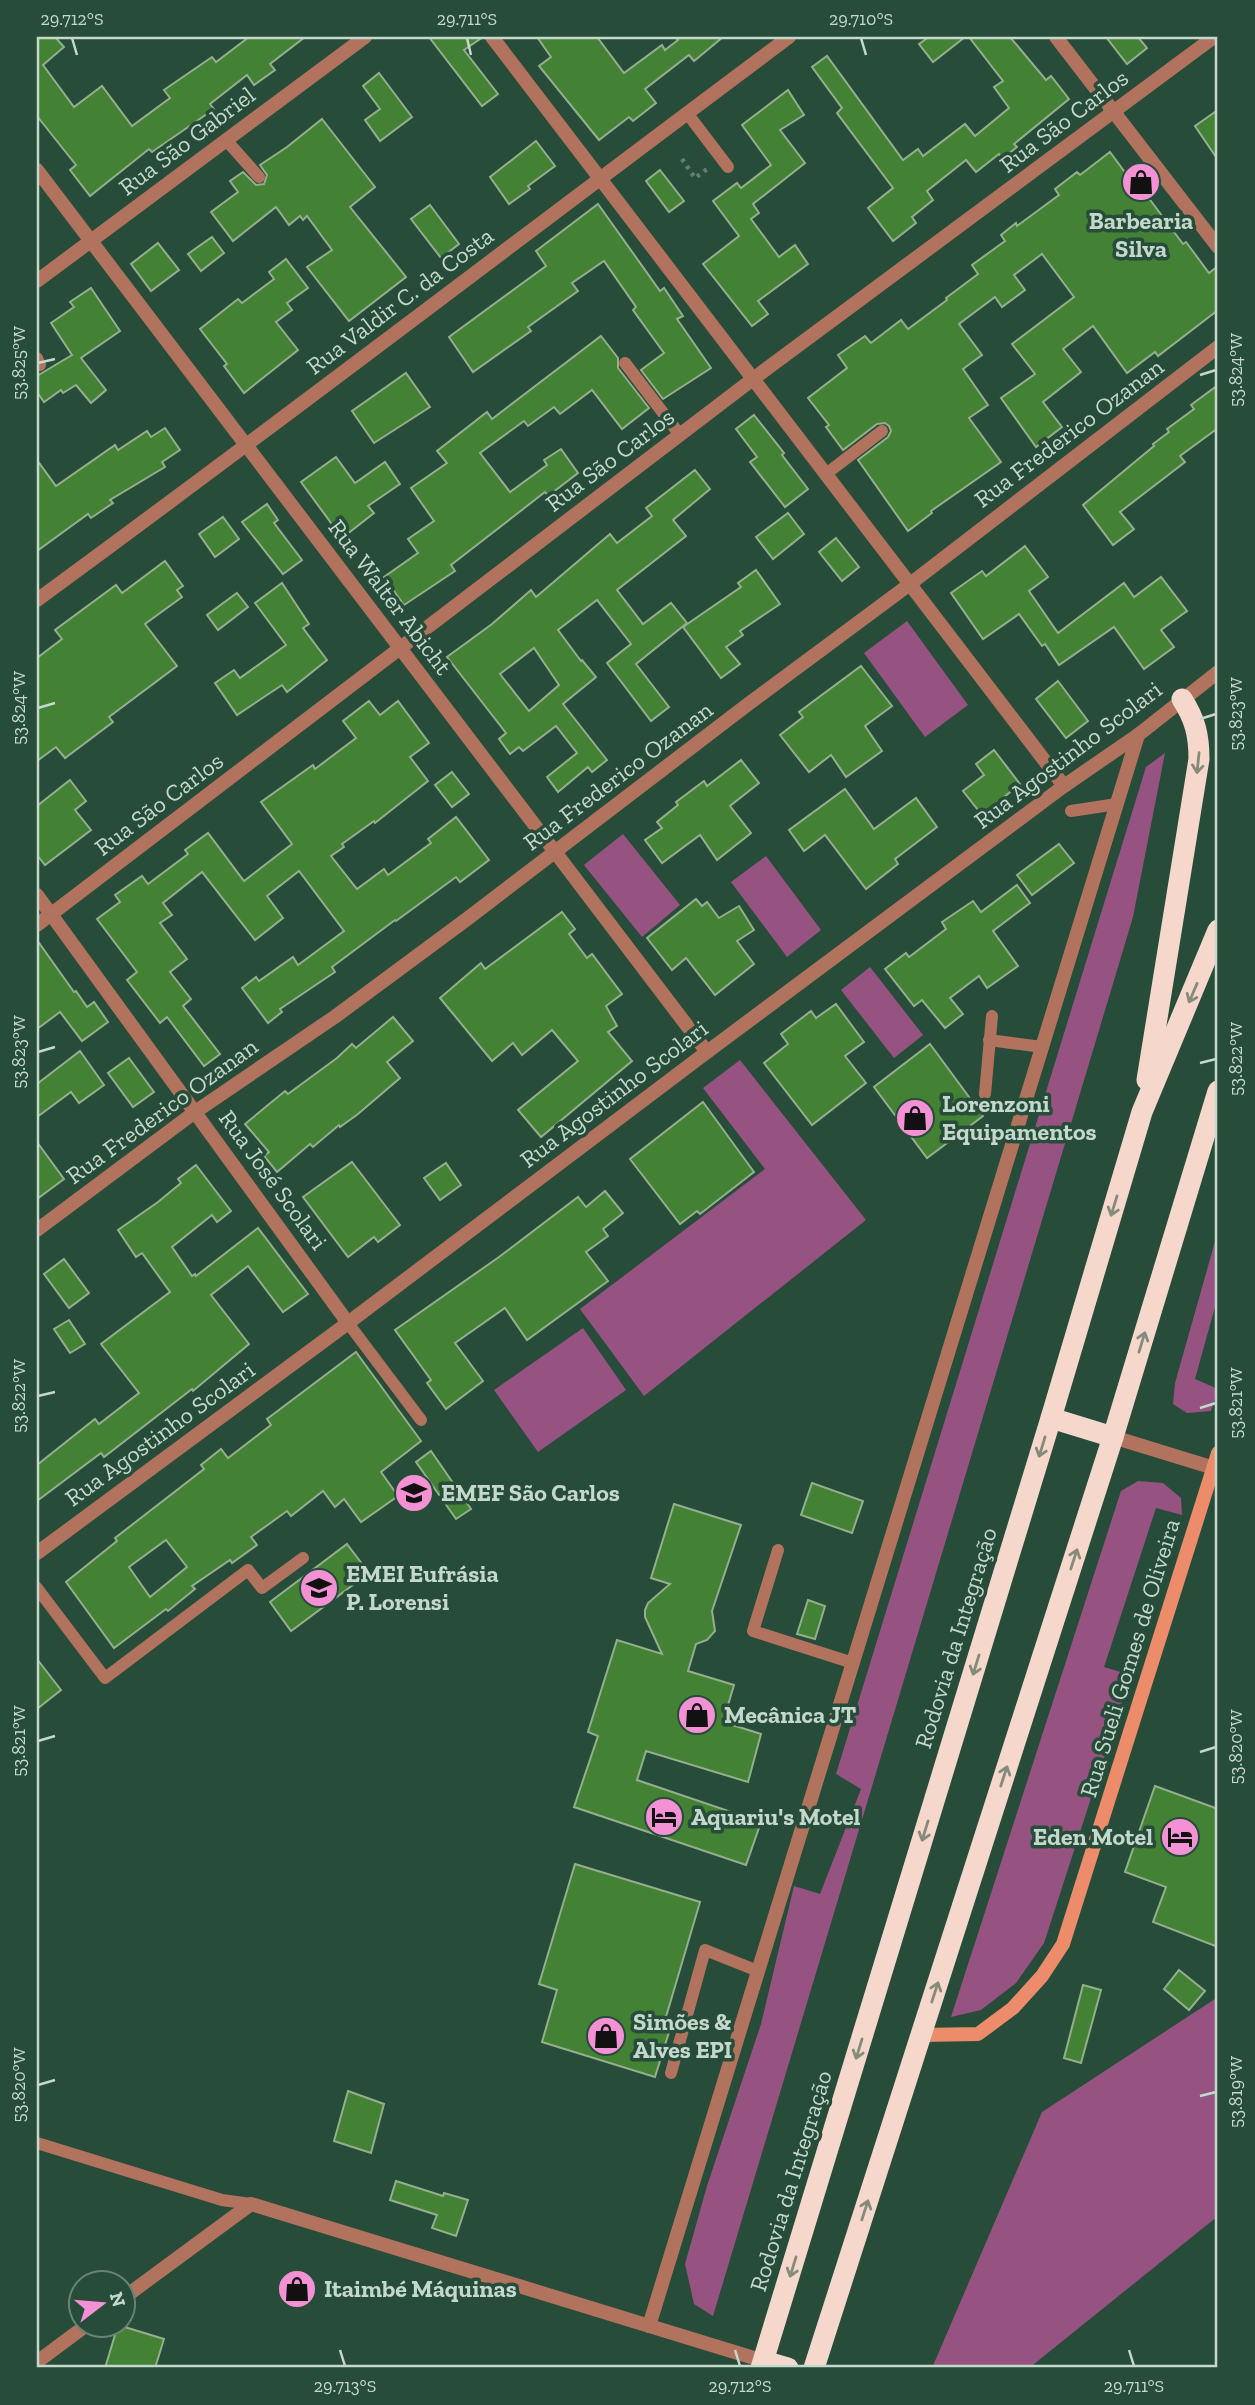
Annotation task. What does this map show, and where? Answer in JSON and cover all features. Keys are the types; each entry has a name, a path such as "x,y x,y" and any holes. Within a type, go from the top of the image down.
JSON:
{"highway":[{"path":"1142,1112 1199,758 1199,736 1193,716 1182,699"},
{"name":"Rodovia da Integração","path":"763,2365 1142,1112 1218,930"},
{"path":"814,2368 1113,1437 1218,1091"},
{"path":"1051,1418 1113,1437"},
{"path":"763,2365 788,2368"}],"street":[{"name":"Rua São Gabriel","path":"37,281 365,37"},
{"path":"492,37 1064,786"},
{"name":"Rua Valdir C. da Costa","path":"37,600 247,446 789,37"},
{"path":"1056,37 1218,247"},
{"name":"Rua São Carlos","path":"37,925 753,379 1214,37"},
{"name":"Rua Walter Abicht","path":"37,170 707,1052"},
{"name":"Rua Frederico Ozanan","path":"37,1230 195,1112 336,1016 555,853 1218,347"},
{"name":"Rua Agostinho Scolari","path":"37,1553 1064,786 1138,735 1218,672"},
{"path":"649,2326 1138,735"},
{"name":"Rua José Scolari","path":"37,894 348,1323"},
{"path":"1113,1437 1214,1468"},
{"name":"Rua Sueli Gomes de Oliveira","path":"922,2035 978,2034 1013,2008 1042,1976 1063,1944 1218,1453"},
{"path":"136,2289 251,2204 649,2326 763,2365"},
{"path":"37,2362 70,2338"}],"lane":[{"path":"687,113 724,163"},
{"path":"226,140 259,177"},
{"path":"625,363 680,435"},
{"path":"826,474 882,431"},
{"path":"1071,811 1117,804"},
{"path":"985,1094 992,1016"},
{"path":"989,1040 1042,1047"},
{"path":"348,1323 421,1420"},
{"path":"778,1550 753,1631 853,1663"},
{"path":"37,1588 105,1678 248,1570 262,1588 303,1558"},
{"path":"671,2073 705,1950 758,1972"},
{"path":"37,2143 222,2200 251,2204"}],"path":[{"path":"682,159 695,178 724,163"}],"shaded area":[{"path":"907,621 968,705 925,737 864,653"},
{"path":"1165,753 1133,917 713,2316 694,2304 685,2264 707,2186 761,2024 794,1886 820,1894 861,1789 836,1774 1146,767"},
{"path":"623,834 680,905 642,937 584,865"},
{"path":"766,856 821,930 787,957 731,882"},
{"path":"870,967 923,1035 894,1058 841,990"},
{"path":"740,1060 866,1220 644,1396 580,1309 765,1169 703,1088"},
{"path":"1218,1231 1218,1296 1195,1379 1218,1389 1211,1411 1187,1413 1173,1404 1175,1383"},
{"path":"583,1328 626,1390 538,1452 494,1390"},
{"path":"1138,1481 1163,1483 1181,1498 1182,1515 1156,1508 1104,1667 1131,1675 1044,1943 1016,1983 981,2010 951,2017 1121,1491"},
{"path":"1218,1997 1218,2216 1029,2368 932,2368 1042,2112"}],"building":[{"path":"37,37 55,37 64,47 43,65 74,107 102,86 132,126 170,98 164,90 212,57 216,62 249,37 305,37 270,64 275,70 254,85 247,75 210,104 214,109 152,152 149,149 90,196 70,170 76,165 37,116"},
{"path":"429,37 483,37 464,50 498,94 482,106"},
{"path":"537,37 597,37 624,73 662,45 665,50 678,40 675,37 723,37 694,61 689,55 645,89 656,103 633,121 629,117 599,140 539,66 551,57"},
{"path":"929,37 965,37 933,62 919,44"},
{"path":"969,37 1010,37 1046,80 1051,76 1069,99 1014,144 1017,147 1002,159 999,154 976,172 966,160 927,191 933,200 912,217 916,223 893,241 868,208 893,188 837,113 842,108 812,67 827,56 903,160 918,149 923,156 965,124 975,136 1009,108 994,87 1003,81"},
{"path":"1106,37 1138,37 1147,48 1127,64"},
{"path":"379,73 412,117 380,141 365,120 380,109 363,86"},
{"path":"788,90 804,115 780,130 805,163 753,204 759,213 751,219 779,257 795,245 808,264 758,301 768,314 752,326 703,264 739,236 713,201 737,183 741,188 771,165 742,125"},
{"path":"1218,110 1218,160 1195,126"},
{"path":"322,119 375,187 350,207 406,277 349,321 307,267 332,250 307,216 303,220 300,216 289,225 276,207 233,241 211,212 238,192 230,181 243,172 256,185 264,184 267,175 260,165"},
{"path":"536,141 555,166 509,204 490,177"},
{"path":"1110,152 1127,175 1137,168 1152,188 1145,193 1183,244 1186,242 1209,273 1218,266 1218,310 1158,356 1155,352 1127,373 1093,326 1063,349 1081,372 1043,402 1062,427 1036,447 1001,398 1035,374 1012,344 1074,297 1042,254 1014,275 1025,290 1002,307 995,297 959,324 982,355 963,369 988,405 969,418 1001,462 931,511 932,513 908,531 858,460 888,437 891,431 889,426 885,423 877,424 843,450 826,427 829,425 808,398 847,368 838,355 865,336 871,343 901,320 908,329 947,300 946,298 978,274 972,265 1005,241 1001,235 1059,195 1055,189 1077,172 1080,175"},
{"path":"660,170 684,201 669,212 646,181"},
{"path":"598,204 660,291 664,288 683,316 677,319 711,368 663,399 641,370 664,353 633,310 636,307 604,261 572,283 578,291 528,327 531,331 473,372 449,337 546,266 536,251"},
{"path":"430,205 459,244 441,258 411,219"},
{"path":"212,237 224,253 201,271 188,254"},
{"path":"158,243 179,270 151,291 131,264"},
{"path":"286,259 308,288 287,303 292,310 276,322 298,350 244,393 224,366 227,364 200,329 238,299 242,303 274,279 269,272"},
{"path":"91,288 120,331 81,358 106,390 91,403 76,385 63,393 61,390 44,402 37,392 37,376 72,355 51,323 74,307 70,302"},
{"path":"601,336 618,358 618,368 649,408 622,429 592,390 560,414 554,407 528,426 524,421 480,453 510,492 547,465 544,460 561,449 578,473 548,496 545,492 451,565 455,571 404,605 384,577 418,553 408,539 434,521 411,488 447,463 437,451 487,412 492,419"},
{"path":"406,373 430,407 374,443 352,411"},
{"path":"1218,385 1218,428 1180,456 1185,462 1120,512 1134,529 1113,545 1083,505 1154,446 1153,444 1169,432 1167,429 1194,409 1191,405"},
{"path":"754,415 808,489 785,507 750,462 757,457 736,429"},
{"path":"165,428 180,450 162,462 165,467 110,500 113,503 91,518 88,514 37,551 37,460 56,486 115,445 118,450 147,431 151,437"},
{"path":"336,457 355,483 385,462 400,484 368,506 374,513 342,538 301,482"},
{"path":"695,470 710,489 673,520 686,536 617,590 643,624 671,603 687,623 636,664 669,707 651,721 607,663 631,644 597,600 558,630 596,677 563,704 607,760 592,772 588,767 558,792 547,777 577,753 556,726 523,751 519,747 510,754 499,739 506,733 447,657 492,624 531,590 536,597 610,534 617,543 652,516 646,508","holes":["534,648 559,685 529,711 500,674"]},
{"path":"267,504 278,520 274,523 302,560 283,574 242,522"},
{"path":"788,513 804,534 773,559 756,537"},
{"path":"223,517 239,539 215,557 199,534"},
{"path":"836,538 859,567 842,581 819,552"},
{"path":"1025,546 1048,577 1029,591 1058,633 1124,583 1134,597 1161,577 1187,611 1161,630 1174,647 1144,669 1114,627 1059,665 1019,614 983,639 951,593 982,571 986,576"},
{"path":"165,561 183,586 177,590 182,597 145,624 177,666 109,717 113,722 65,758 56,747 37,761 37,658 62,639 55,630 116,585 122,593"},
{"path":"756,570 780,604 740,631 743,635 726,647 740,664 721,678 683,627 741,587 738,583"},
{"path":"282,583 309,624 303,628 327,660 287,692 282,685 237,715 215,683 234,670 240,678 286,645 255,603"},
{"path":"237,593 248,607 218,630 207,615"},
{"path":"861,666 892,706 865,726 882,751 846,777 831,755 809,772 780,735 803,717 799,712"},
{"path":"1058,681 1088,721 1066,738 1036,699"},
{"path":"369,701 380,715 398,701 429,743 410,757 428,781 375,823 374,821 342,844 344,847 331,856 357,889 384,869 388,875 431,843 428,839 456,817 489,860 460,882 456,877 395,920 332,967 335,972 280,1009 282,1012 268,1023 242,988 256,977 259,981 293,957 298,965 344,931 299,871 267,896 283,918 255,940 202,872 163,903 172,915 160,923 187,959 170,972 191,999 183,1006 220,1054 204,1066 167,1017 160,1023 127,980 137,972 97,919 120,902 115,895 142,876 148,884 188,854 185,850 208,833 244,881 292,844 261,802 313,765 315,769 356,738 343,721"},
{"path":"994,750 1020,784 982,815 963,791 984,775 976,764"},
{"path":"741,760 759,783 730,806 751,833 717,860 700,835 662,863 645,840 662,828 657,822 678,805 676,802 704,781 707,786"},
{"path":"452,772 469,794 452,807 435,785"},
{"path":"70,780 86,801 75,810 91,830 45,865 37,855 37,806"},
{"path":"845,789 874,829 916,798 937,827 895,859 898,864 866,889 825,835 804,851 789,830"},
{"path":"1059,844 1074,863 1032,895 1017,875"},
{"path":"1017,885 1030,903 993,931 1018,966 987,988 979,976 950,998 963,1014 945,1028 922,1000 914,1006 885,969 906,953 909,957 946,929 942,922 973,901 981,912"},
{"path":"696,899 702,906 707,902 719,918 739,906 754,930 737,941 754,964 715,995 686,958 672,970 647,938"},
{"path":"562,912 575,929 569,934 587,958 592,954 622,994 606,1006 617,1026 608,1032 632,1061 541,1137 518,1110 578,1061 552,1030 522,1055 513,1043 492,1061 440,998 481,963 485,969"},
{"path":"37,940 74,992 76,991 87,1007 94,1002 108,1022 82,1041 60,1012 37,1029"},
{"path":"836,1004 864,1042 845,1056 866,1083 812,1125 764,1063 788,1044 781,1034 811,1011 816,1018"},
{"path":"393,1017 413,1041 387,1062 400,1078 358,1114 340,1127 339,1125 313,1147 310,1144 277,1172 264,1156 269,1152 245,1124 285,1091 288,1094 352,1044 356,1048"},
{"path":"930,1044 983,1116 927,1158 874,1087"},
{"path":"80,1051 104,1085 79,1103 71,1092 37,1117 37,1084"},
{"path":"129,1058 154,1092 133,1107 108,1073"},
{"path":"703,1102 754,1172 700,1214 697,1211 680,1224 630,1159"},
{"path":"37,1142 64,1179 37,1199"},
{"path":"352,1162 400,1225 378,1242 374,1237 348,1257 303,1197"},
{"path":"446,1163 461,1185 440,1200 424,1178"},
{"path":"196,1165 231,1211 217,1222 212,1215 172,1247 192,1276 196,1276 258,1228 308,1294 283,1312 248,1266 211,1295 249,1344 193,1391 192,1389 104,1457 101,1453 37,1501 37,1465 95,1419 99,1424 139,1393 101,1344 170,1292 142,1253 136,1257 118,1230 181,1183 178,1179"},
{"path":"605,1191 623,1213 603,1229 608,1236 586,1252 608,1281 527,1340 505,1308 455,1343 483,1381 446,1409 427,1383 431,1380 395,1330 578,1197 586,1207"},
{"path":"64,1259 89,1293 69,1308 44,1274"},
{"path":"69,1320 85,1344 70,1353 54,1329"},
{"path":"356,1352 421,1441 381,1472 398,1496 361,1522 344,1499 335,1507 323,1491 291,1516 287,1511 251,1537 257,1545 192,1586 195,1589 168,1611 166,1609 114,1648 66,1582 117,1541 115,1538 204,1469 201,1465 221,1449 228,1458 271,1425 267,1419","holes":["166,1540 187,1567 150,1597 129,1567"]},
{"path":"431,1451 471,1509 456,1519 416,1462"},
{"path":"812,1483 863,1501 852,1533 801,1515"},
{"path":"674,1504 741,1525 712,1611 715,1631 707,1640 696,1644 688,1671 734,1685 723,1722 761,1734 748,1782 646,1751 637,1780 761,1822 746,1865 574,1807 598,1736 588,1732 617,1640 662,1654 645,1617 645,1610 648,1603 670,1584 651,1578"},
{"name":"EMEI Eufrásia P. Lorensi","path":"347,1544 369,1573 291,1631 270,1602"},
{"path":"808,1600 825,1606 815,1639 797,1634"},
{"path":"37,1659 61,1690 37,1709"},
{"path":"1155,1786 1218,1809 1218,1947 1153,1922 1166,1887 1125,1872"},
{"path":"575,1864 700,1902 663,2027 670,2029 655,2077 542,2042 557,1990 539,1984"},
{"path":"1179,1970 1205,1991 1189,2010 1164,1989"},
{"path":"1083,1985 1101,1990 1081,2063 1064,2058"},
{"path":"348,2091 384,2104 371,2153 334,2141"},
{"path":"396,2181 443,2196 444,2193 468,2200 456,2236 432,2228 437,2215 390,2200"},
{"path":"136,2330 164,2339 155,2368 105,2368 114,2338 136,2338"}],"place":[{"name":"Barbearia Silva","path":"1141,182"},
{"name":"Lorenzoni Equipamentos","path":"915,1118"},
{"name":"EMEF São Carlos","path":"414,1493"},
{"name":"EMEI Eufrásia P. Lorensi","path":"319,1588"},
{"name":"Mecânica JT","path":"697,1715"},
{"name":"Aquariu's Motel","path":"664,1817"},
{"name":"Eden Motel","path":"1180,1837"},
{"name":"Simões & Alves EPI","path":"606,2036"},
{"name":"Itaimbé Máquinas","path":"297,2289"}]}
